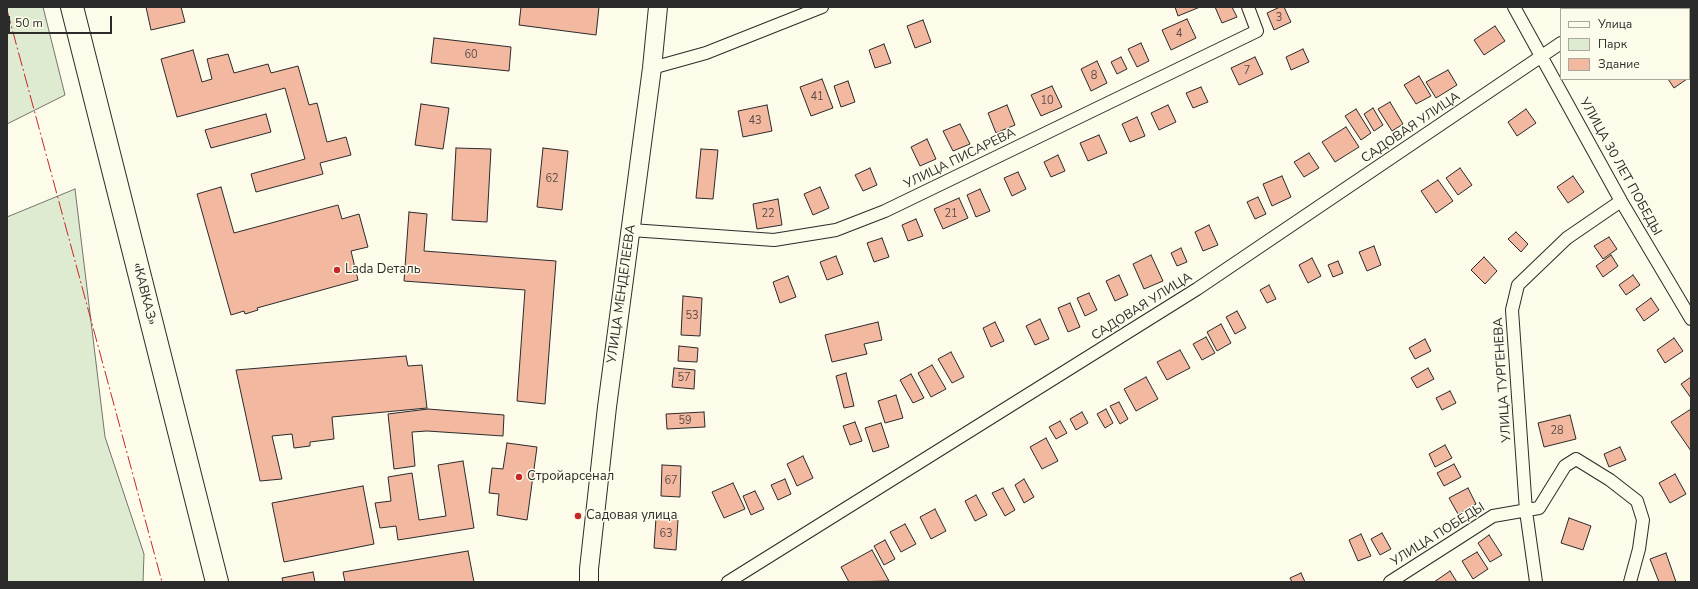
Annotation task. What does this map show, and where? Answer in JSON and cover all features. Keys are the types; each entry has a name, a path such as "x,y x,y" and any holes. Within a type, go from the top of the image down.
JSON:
{"highway":[{"name":"«КАВКАЗ»","path":"72,7 217,582"}],"main road":[{"name":"УЛИЦА МЕНДЕЛЕЕВА","path":"589,582 589,569 607,407 652,68 658,7"}],"street":[{"path":"652,68 706,53 822,7"},
{"name":"УЛИЦА ПИСАРЕВА","path":"631,230 774,240 836,230 893,208 1257,31 1248,7"},
{"name":"УЛИЦА 30 ЛЕТ ПОБЕДЫ","path":"1514,7 1621,201 1691,319"},
{"name":"САДОВАЯ УЛИЦА","path":"728,582 1197,290 1560,44"},
{"name":"УЛИЦА ТУРГЕНЕВА","path":"1536,582 1526,511 1512,310 1518,285 1567,238 1621,201"},
{"name":"УЛИЦА ПОБЕДЫ","path":"1390,582 1494,516 1539,508 1565,466 1576,459 1610,480 1637,501 1643,520 1639,549 1630,582"}],"green space":[{"path":"7,7 43,7 65,95 7,124"},
{"path":"75,189 105,437 144,554 143,582 7,582 7,217"}],"building":[{"path":"146,7 181,7 185,22 151,30"},
{"path":"521,7 599,7 596,35 519,25"},
{"path":"1175,7 1200,7 1178,16"},
{"path":"1215,7 1232,7 1237,17 1222,23"},
{"path":"1280,7 1284,7 1291,22 1274,30 1267,13"},
{"path":"1691,7 1691,14 1690,15 1690,8 1658,8"},
{"path":"1187,19 1196,38 1171,50 1162,30"},
{"path":"923,20 931,42 915,48 907,26"},
{"path":"1495,26 1505,41 1484,55 1474,40"},
{"path":"434,38 511,47 509,71 431,63"},
{"path":"1141,43 1149,61 1137,67 1128,49"},
{"path":"884,44 891,63 875,68 869,50"},
{"path":"1303,49 1309,62 1291,70 1286,57"},
{"path":"193,50 202,82 212,79 207,59 228,54 234,73 268,64 271,73 298,66 309,105 317,103 327,142 346,137 351,155 320,163 323,174 256,192 251,174 305,159 285,88 177,117 161,59"},
{"path":"1121,57 1127,69 1117,74 1111,62"},
{"path":"1255,57 1263,74 1239,85 1231,68"},
{"path":"1097,61 1107,83 1091,91 1081,69"},
{"path":"1448,70 1457,85 1436,98 1426,82"},
{"path":"1419,76 1431,96 1416,104 1404,85"},
{"path":"822,79 833,108 811,116 800,87"},
{"path":"1669,80 1686,80 1674,88"},
{"path":"848,81 855,102 841,107 834,86"},
{"path":"1052,86 1062,107 1041,116 1031,95"},
{"path":"1201,87 1208,102 1193,108 1186,93"},
{"path":"1390,102 1403,124 1392,131 1378,109"},
{"path":"421,104 449,108 443,149 415,145"},
{"path":"767,105 772,131 743,137 738,111"},
{"path":"1007,105 1015,125 996,133 988,113"},
{"path":"1168,105 1176,122 1159,130 1151,113"},
{"path":"1373,108 1383,125 1374,131 1364,114"},
{"path":"1356,109 1371,133 1361,140 1345,116"},
{"path":"1526,109 1536,123 1517,136 1508,122"},
{"path":"266,114 271,132 211,148 205,130"},
{"path":"1137,117 1145,136 1130,142 1122,124"},
{"path":"960,124 970,144 953,151 943,131"},
{"path":"1346,127 1359,147 1335,162 1322,142"},
{"path":"1099,135 1107,153 1088,161 1080,143"},
{"path":"927,139 936,159 920,166 911,147"},
{"path":"456,148 491,149 487,222 452,220"},
{"path":"543,148 568,151 562,210 537,207"},
{"path":"701,149 718,150 713,199 696,198"},
{"path":"1309,153 1319,168 1304,177 1294,162"},
{"path":"1058,155 1065,171 1051,177 1044,162"},
{"path":"870,168 877,185 863,191 855,175"},
{"path":"1460,168 1472,185 1458,195 1446,178"},
{"path":"1018,172 1026,189 1012,196 1004,178"},
{"path":"1282,176 1291,197 1272,206 1263,184"},
{"path":"1573,176 1584,192 1568,203 1557,187"},
{"path":"1438,180 1453,201 1436,213 1421,191"},
{"path":"221,187 234,233 338,205 342,219 359,214 368,247 351,251 358,280 257,308 258,310 245,314 244,311 231,315 197,194"},
{"path":"820,187 829,208 813,215 804,194"},
{"path":"980,189 990,211 976,217 967,195"},
{"path":"1258,197 1266,214 1255,219 1247,202"},
{"path":"959,198 968,218 943,229 934,209"},
{"path":"778,199 782,225 757,229 753,204"},
{"path":"409,212 427,214 424,251 556,261 545,404 517,401 525,290 404,281"},
{"path":"916,219 923,236 908,241 902,225"},
{"path":"1209,225 1218,245 1203,251 1195,232"},
{"path":"1516,232 1528,244 1521,252 1508,239"},
{"path":"1609,237 1617,249 1603,259 1594,246"},
{"path":"882,238 889,257 874,262 867,243"},
{"path":"1374,246 1381,265 1367,271 1359,252"},
{"path":"1181,248 1187,262 1177,266 1171,253"},
{"path":"1151,255 1163,281 1144,289 1133,264"},
{"path":"1611,255 1618,266 1603,277 1596,266"},
{"path":"836,256 843,274 827,280 820,262"},
{"path":"1484,257 1497,271 1485,284 1471,270"},
{"path":"1312,258 1321,276 1308,283 1299,265"},
{"path":"1338,261 1343,273 1333,277 1328,265"},
{"path":"1119,275 1128,295 1115,301 1106,281"},
{"path":"1633,275 1640,285 1626,295 1619,285"},
{"path":"788,276 796,297 780,303 773,282"},
{"path":"1269,285 1276,299 1267,303 1260,290"},
{"path":"1089,293 1097,310 1085,316 1077,298"},
{"path":"683,296 702,298 700,336 681,335"},
{"path":"1651,298 1659,310 1644,321 1636,309"},
{"path":"1070,303 1080,327 1068,332 1058,308"},
{"path":"1237,311 1246,328 1235,334 1226,317"},
{"path":"1040,319 1049,339 1035,345 1026,326"},
{"path":"878,322 882,340 864,344 867,354 832,362 825,335"},
{"path":"995,322 1004,341 991,347 983,328"},
{"path":"1221,324 1231,343 1217,351 1207,332"},
{"path":"1206,337 1215,353 1202,360 1193,344"},
{"path":"1674,338 1683,351 1665,363 1657,350"},
{"path":"1425,339 1431,351 1415,359 1409,348"},
{"path":"679,346 698,348 697,362 678,361"},
{"path":"1180,350 1190,368 1167,380 1157,362"},
{"path":"951,352 964,377 952,383 938,359"},
{"path":"406,356 408,366 422,365 427,408 332,417 334,439 310,442 310,446 294,448 292,434 272,436 282,479 260,481 236,370"},
{"path":"932,365 946,389 931,397 918,373"},
{"path":"674,368 695,370 694,389 672,387"},
{"path":"1428,368 1434,379 1417,388 1411,378"},
{"path":"846,373 854,406 844,408 836,376"},
{"path":"911,374 924,398 913,403 900,380"},
{"path":"1146,377 1158,399 1136,411 1124,389"},
{"path":"1691,377 1691,398 1681,384"},
{"path":"1450,391 1456,403 1442,410 1436,398"},
{"path":"896,395 903,418 885,423 878,401"},
{"path":"1119,402 1128,419 1120,424 1110,406"},
{"path":"428,409 504,415 503,436 427,431 412,432 415,466 394,469 388,414"},
{"path":"1106,409 1113,423 1105,428 1097,414"},
{"path":"1691,409 1691,451 1671,422"},
{"path":"704,412 705,427 667,429 666,414"},
{"path":"1082,412 1088,423 1076,430 1070,419"},
{"path":"1570,415 1576,439 1544,447 1538,423"},
{"path":"1060,421 1067,433 1056,439 1049,427"},
{"path":"855,422 862,441 850,445 843,426"},
{"path":"881,423 889,447 873,452 865,428"},
{"path":"1046,438 1058,461 1042,469 1030,447"},
{"path":"507,443 537,447 527,520 497,515 499,494 489,493 492,468 503,469"},
{"path":"1445,445 1452,458 1435,467 1429,454"},
{"path":"1620,447 1626,460 1609,467 1604,454"},
{"path":"803,456 813,478 797,486 787,464"},
{"path":"463,461 474,528 398,540 396,526 380,528 375,503 391,501 388,477 412,473 419,520 446,516 438,465"},
{"path":"1454,464 1461,477 1444,486 1437,473"},
{"path":"662,465 681,466 680,497 661,496"},
{"path":"1675,474 1686,494 1670,503 1659,483"},
{"path":"785,479 791,494 778,500 771,485"},
{"path":"1024,479 1034,497 1024,503 1015,485"},
{"path":"733,483 745,509 724,518 712,492"},
{"path":"363,486 374,544 284,562 272,503"},
{"path":"1003,488 1015,510 1005,516 992,493"},
{"path":"1468,488 1476,504 1458,514 1449,498"},
{"path":"755,491 764,509 751,515 743,496"},
{"path":"976,495 987,515 975,521 965,501"},
{"path":"935,509 946,531 931,539 920,517"},
{"path":"656,518 678,520 676,550 654,548"},
{"path":"1569,518 1591,526 1583,550 1561,543"},
{"path":"905,524 916,544 901,552 890,532"},
{"path":"1382,533 1391,549 1380,555 1371,539"},
{"path":"1361,534 1371,556 1358,561 1349,540"},
{"path":"1489,535 1502,555 1490,562 1478,543"},
{"path":"885,540 895,559 884,565 874,546"},
{"path":"872,550 889,581 849,582 841,567"},
{"path":"468,551 474,582 345,582 343,572"},
{"path":"1477,552 1488,569 1473,579 1462,561"},
{"path":"1666,553 1676,582 1659,582 1650,559"},
{"path":"1450,571 1457,582 1434,582"},
{"path":"313,572 315,582 283,582 282,578"},
{"path":"1301,573 1305,582 1292,582 1290,578"}],"power":[{"path":"7,10 162,582"}],"place":[{"name":"Lada Dеталь","path":"337,270"},
{"name":"Стройарсенал","path":"519,477"},
{"name":"Садовая улица","path":"578,516"}]}
